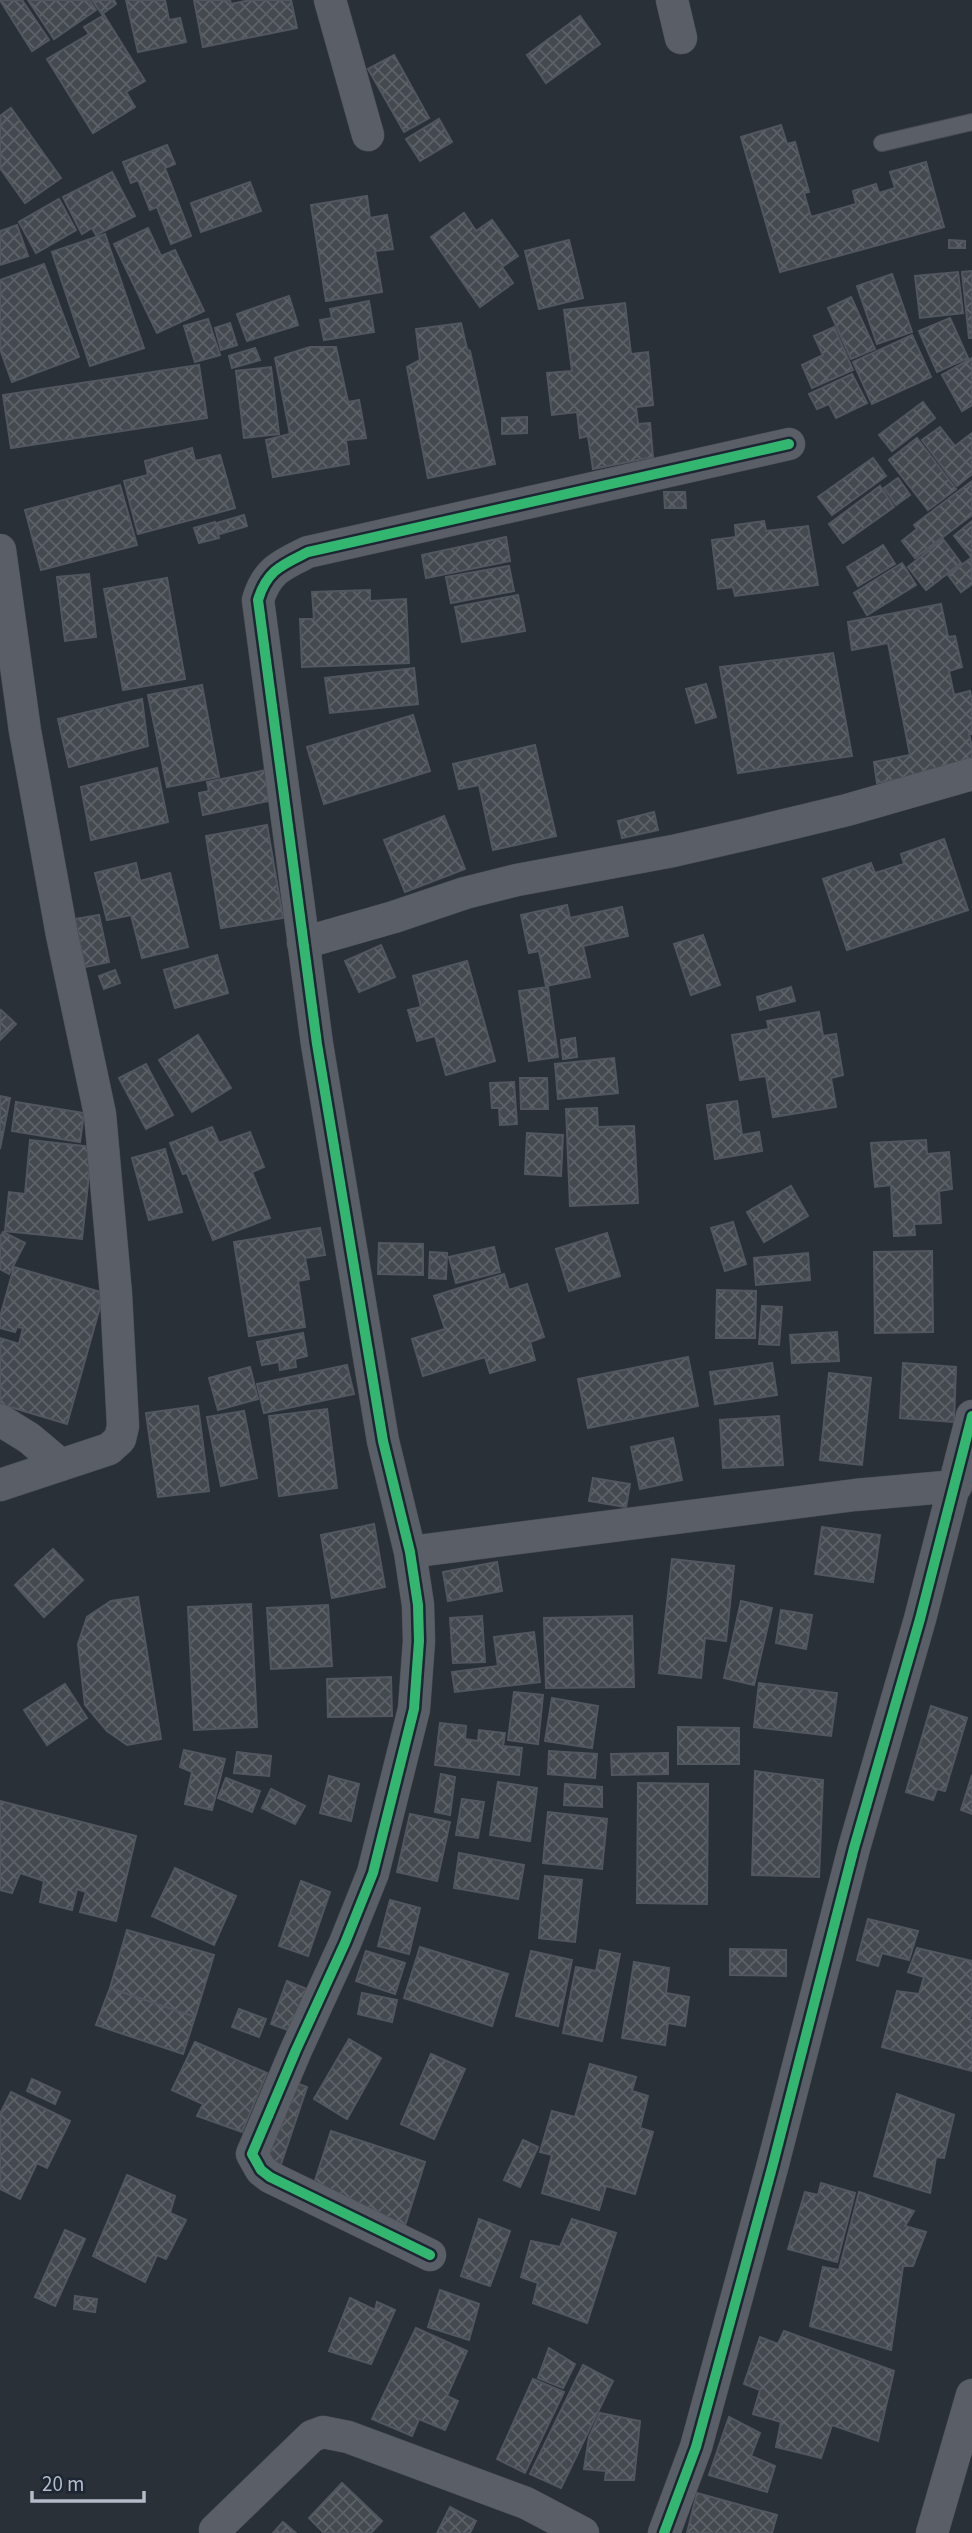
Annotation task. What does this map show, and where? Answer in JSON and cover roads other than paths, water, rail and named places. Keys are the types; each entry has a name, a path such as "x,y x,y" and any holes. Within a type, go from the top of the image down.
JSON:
{"street":[{"path":"330,0 368,135"},
{"path":"672,0 681,38"},
{"path":"430,2255 271,2178 261,2170 252,2154 345,1944 373,1873 414,1709 419,1642 418,1605 410,1552 383,1441 317,1044 258,600 263,581 283,564 308,552 789,444"},
{"path":"0,550 25,731 62,935 100,1114 116,1294 123,1426 120,1439 109,1449 0,1485"},
{"path":"303,943 394,917 465,892 779,827 972,774"},
{"path":"664,2533 696,2446 773,2164 854,1848 956,1486 972,1416"},
{"path":"0,1420 29,1438 61,1465"},
{"path":"410,1552 855,1495 956,1486"},
{"path":"932,2533 972,2395"},
{"path":"215,2530 304,2442 323,2432 348,2437 526,2503 583,2533"}],"lane":[{"path":"882,143 972,122"}]}
